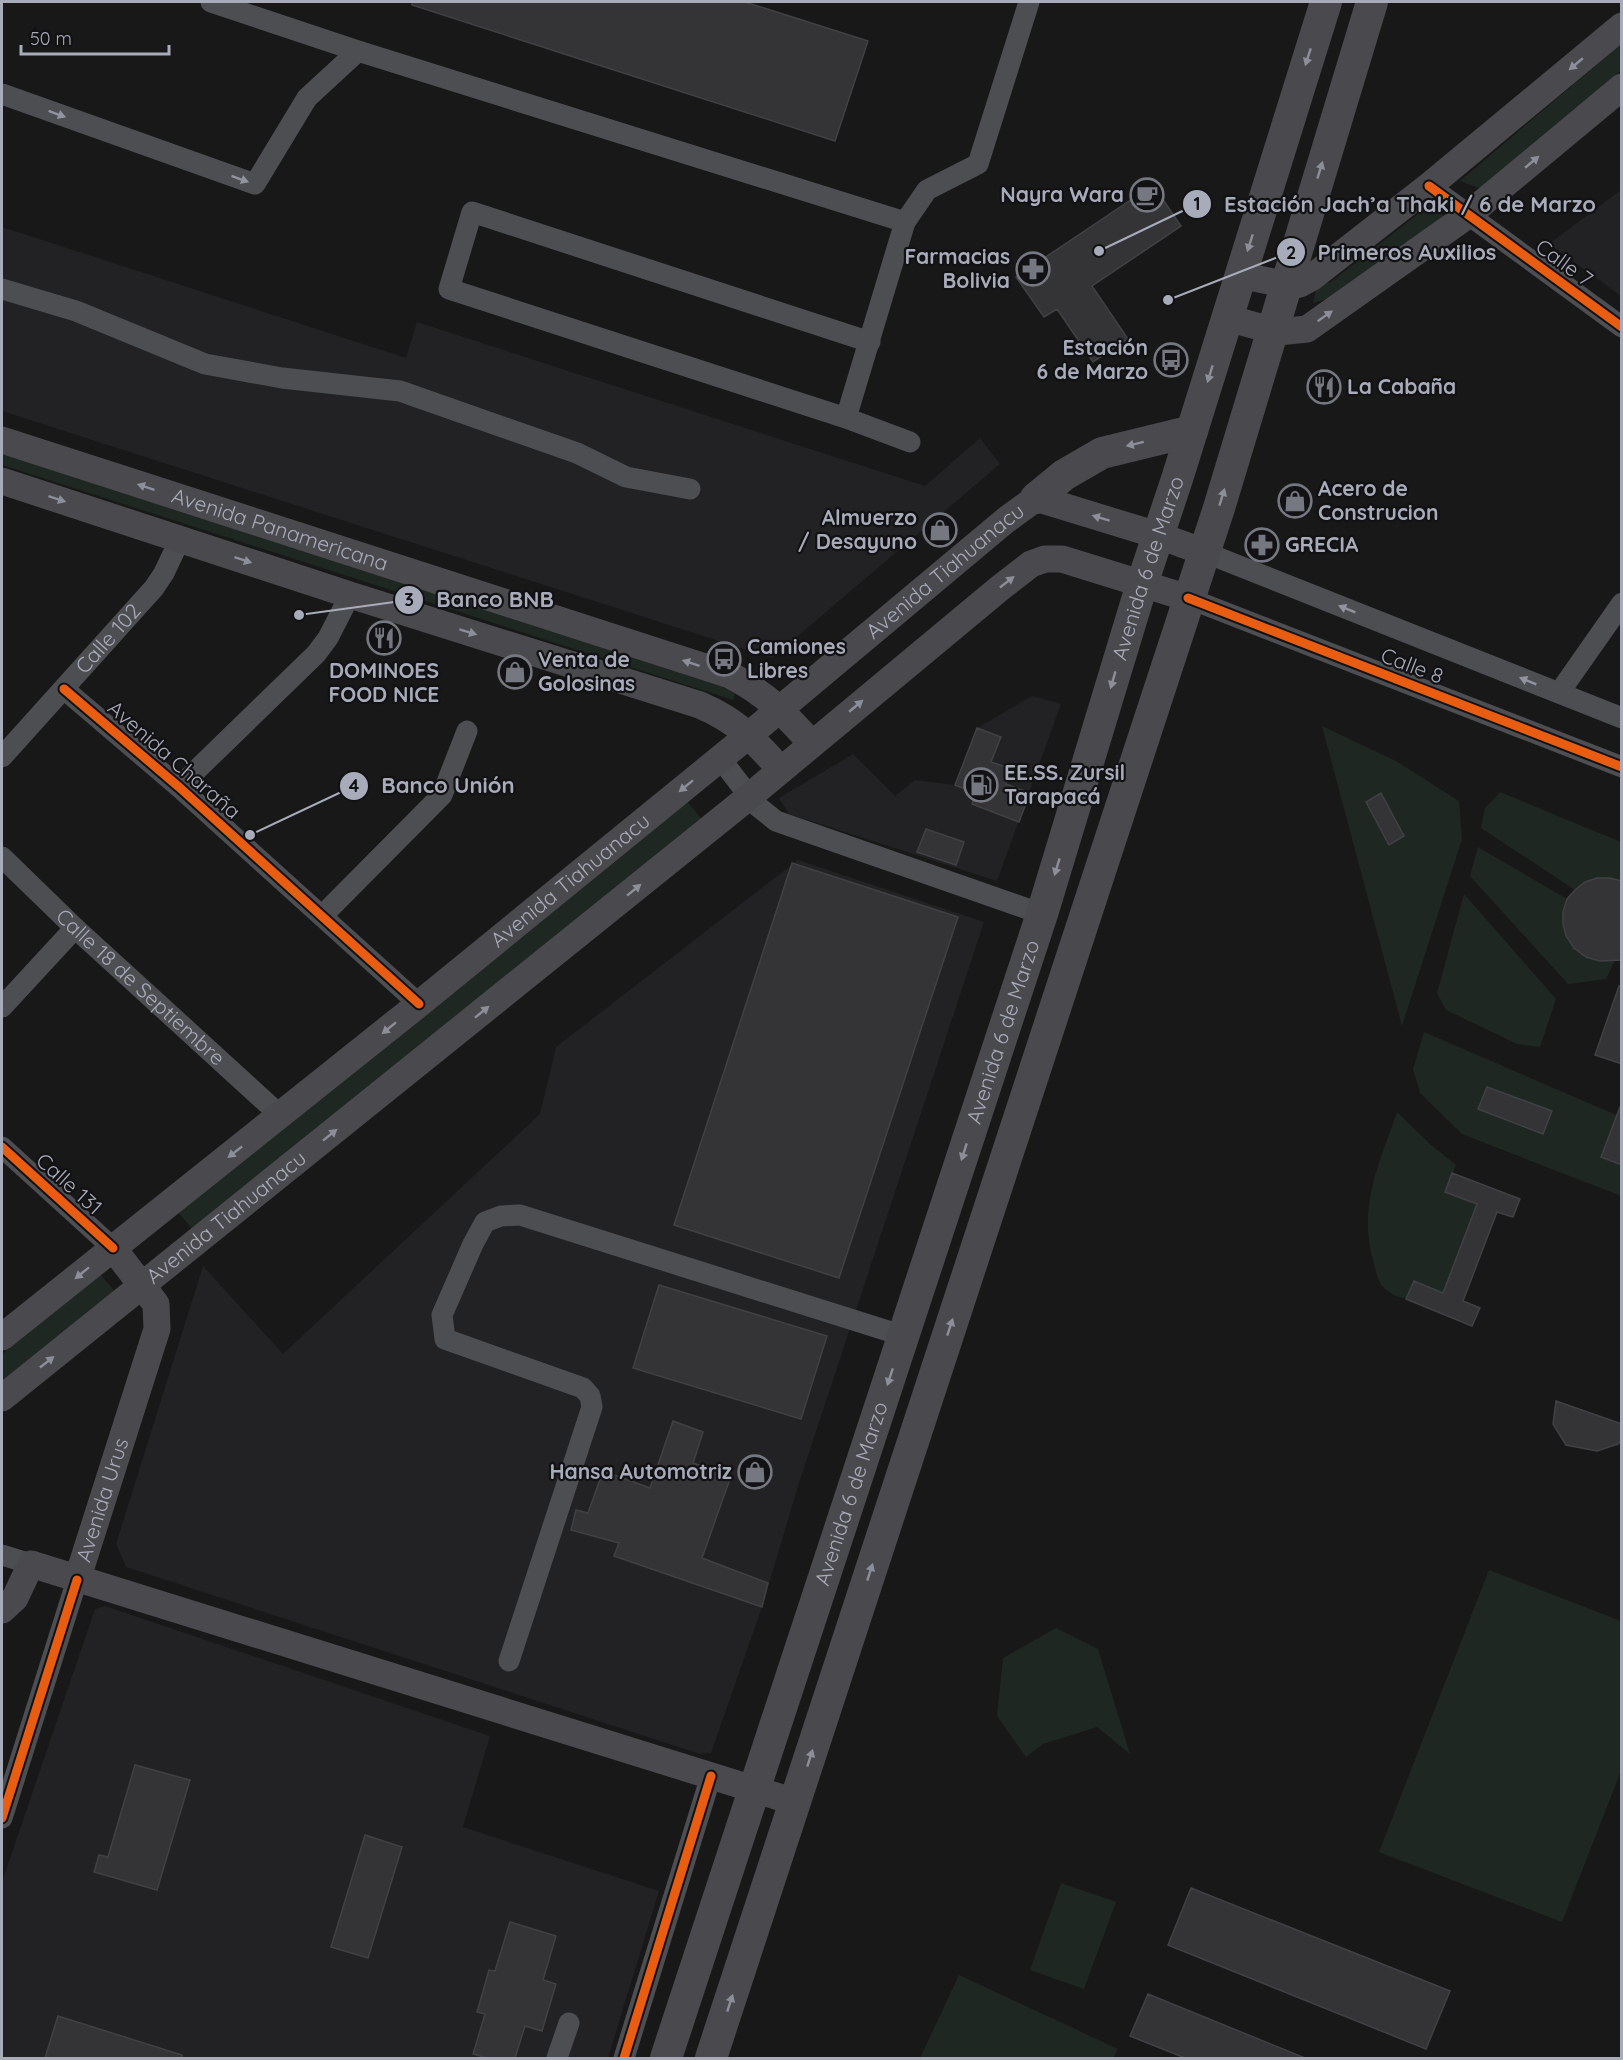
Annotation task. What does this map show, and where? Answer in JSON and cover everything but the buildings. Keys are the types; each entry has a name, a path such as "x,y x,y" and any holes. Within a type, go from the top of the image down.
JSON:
{"highway":[{"name":"Avenida 6 de Marzo","path":"666,2058 1042,914 1157,535 1192,431 1326,2"},
{"name":"Avenida 6 de Marzo","path":"711,2058 1204,552 1372,2"},
{"path":"1036,498 1064,475 1102,453 1192,431"}],"main road":[{"path":"1240,275 1284,286 1300,284 1311,278 1429,186 1622,26"},
{"path":"1227,318 1271,330 1293,332 1307,329 1468,215 1622,87"},
{"name":"Avenida Panamericana","path":"2,440 730,675 755,688 780,708 812,744"},
{"name":"Avenida Panamericana","path":"2,482 700,705 729,719 749,735 781,770"},
{"name":"Avenida Tiahuanacu","path":"2,1337 281,1116 1036,498 1157,535"},
{"name":"Calle 8","path":"1157,535 1204,552"},
{"name":"Avenida Tiahuanacu","path":"2,1398 750,796 962,618 1031,564 1045,559 1062,559 1142,584"},
{"name":"Calle 8","path":"1142,584 1188,598"},
{"name":"Calle 131","path":"113,1248 143,1286"},
{"name":"Avenida Urus","path":"77,1580 157,1329 156,1304 143,1286"},
{"path":"2,1610 15,1598 31,1564 795,1802"}],"street":[{"path":"211,2 358,51 905,222"},
{"path":"846,418 905,222 927,190 978,164 1029,2"},
{"path":"2,94 255,184 307,98 358,51"},
{"name":"Calle 7","path":"1429,186 1622,327"},
{"path":"870,342 472,212 449,289 846,418 910,442"},
{"path":"2,289 76,311 205,364 282,378 400,391 577,453 626,477 690,489"},
{"name":"Calle 102","path":"2,757 154,588 164,573 180,539"},
{"name":"Calle 8","path":"1204,552 1622,718"},
{"path":"179,787 316,654 328,638 350,595"},
{"name":"Calle 8","path":"1188,598 1622,767"},
{"path":"1559,693 1622,603"},
{"name":"Avenida Charaña","path":"64,689 179,787 419,1004"},
{"path":"322,916 441,795 467,731"},
{"path":"720,758 756,805 777,821 1042,914"},
{"name":"Calle 18 de Septiembre","path":"2,857 75,928 281,1116"},
{"path":"2,1007 75,928"},
{"name":"Calle 131","path":"2,1147 113,1248"},
{"path":"509,1660 592,1407 590,1396 583,1388 445,1339 442,1315 472,1244 485,1222 501,1216 520,1215 904,1336"},
{"path":"2,1555 31,1564"},
{"name":"Avenida Urus","path":"2,1818 77,1580"},
{"path":"624,2058 711,1776"},
{"path":"557,2058 569,2023"}],"shaded area":[{"path":"1621,44 1621,71 1481,189 1460,181"},
{"path":"1621,190 1621,296 1549,244"},
{"path":"1432,203 1445,218 1330,298 1313,303 1317,285 1331,282"},
{"path":"2,227 406,358 417,322 925,486 980,438 1000,464 772,658 2,411"},
{"path":"2,452 737,687 733,700 2,465"},
{"path":"1032,696 1061,704 997,881 789,814 779,798 853,754 895,796 915,780 955,785 977,728"},
{"path":"1322,726 1396,761 1459,801 1462,839 1402,1026"},
{"path":"1500,792 1621,842 1621,881 1597,879 1575,890 1481,828 1485,808"},
{"path":"686,800 701,818 193,1230 178,1212"},
{"path":"1478,847 1567,899 1564,913 1566,936 1579,952 1589,957 1615,960 1606,979 1568,984 1470,876"},
{"path":"798,860 984,922 799,1483 762,1607 711,1753 700,1754 126,1567 116,1544 203,1266 283,1354 540,1114 556,1047"},
{"path":"1464,894 1556,999 1540,1047 1517,1044 1446,1010 1437,993"},
{"path":"1424,1032 1621,1117 1621,1196 1462,1134 1420,1093 1413,1069","holes":["1478,1109 1551,1112 1543,1134"]},
{"path":"1397,1112 1456,1165 1445,1192 1477,1204 1443,1293 1414,1281 1406,1299 1391,1293 1383,1287 1379,1280 1369,1244 1368,1224 1372,1187"},
{"path":"101,1275 117,1294 2,1387 2,1354"},
{"path":"1489,1570 1621,1621 1621,1771 1562,1922 1379,1852"},
{"path":"105,1606 490,1736 463,1827 659,1891 608,2058 2,2058 2,1882 95,1609"},
{"path":"1056,1628 1098,1649 1130,1754 1097,1727 1043,1744 1026,1757 997,1716 1003,1658"},
{"path":"1061,1883 1116,1902 1084,1989 1030,1970"},
{"path":"959,1975 1118,2049 1113,2058 920,2058"}],"cycle path":[{"path":"1429,186 1622,327"},
{"path":"1188,598 1622,767"},
{"path":"64,689 179,787 419,1004"},
{"path":"2,1147 113,1248"},
{"path":"2,1818 77,1580"},
{"path":"624,2058 711,1776"}],"place":[{"name":"Nayra Wara","path":"1147,195"},
{"name":"Estación Jach’a Thaki / 6 de Marzo","path":"1099,251"},
{"name":"Farmacias Bolivia","path":"1033,269"},
{"name":"Primeros Auxilios","path":"1168,300"},
{"name":"Estación 6 de Marzo","path":"1171,360"},
{"name":"La Cabaña","path":"1324,387"},
{"name":"Acero de Construcion","path":"1295,501"},
{"name":"Almuerzo / Desayuno","path":"940,530"},
{"name":"GRECIA","path":"1262,545"},
{"name":"Banco BNB","path":"299,615"},
{"name":"DOMINOES FOOD NICE","path":"384,638"},
{"name":"Camiones Libres","path":"724,659"},
{"name":"Venta de Golosinas","path":"515,672"},
{"name":"EE.SS. Zursil Tarapacá","path":"981,785"},
{"name":"Banco Unión","path":"250,835"},
{"name":"Hansa Automotriz","path":"755,1472"}]}
